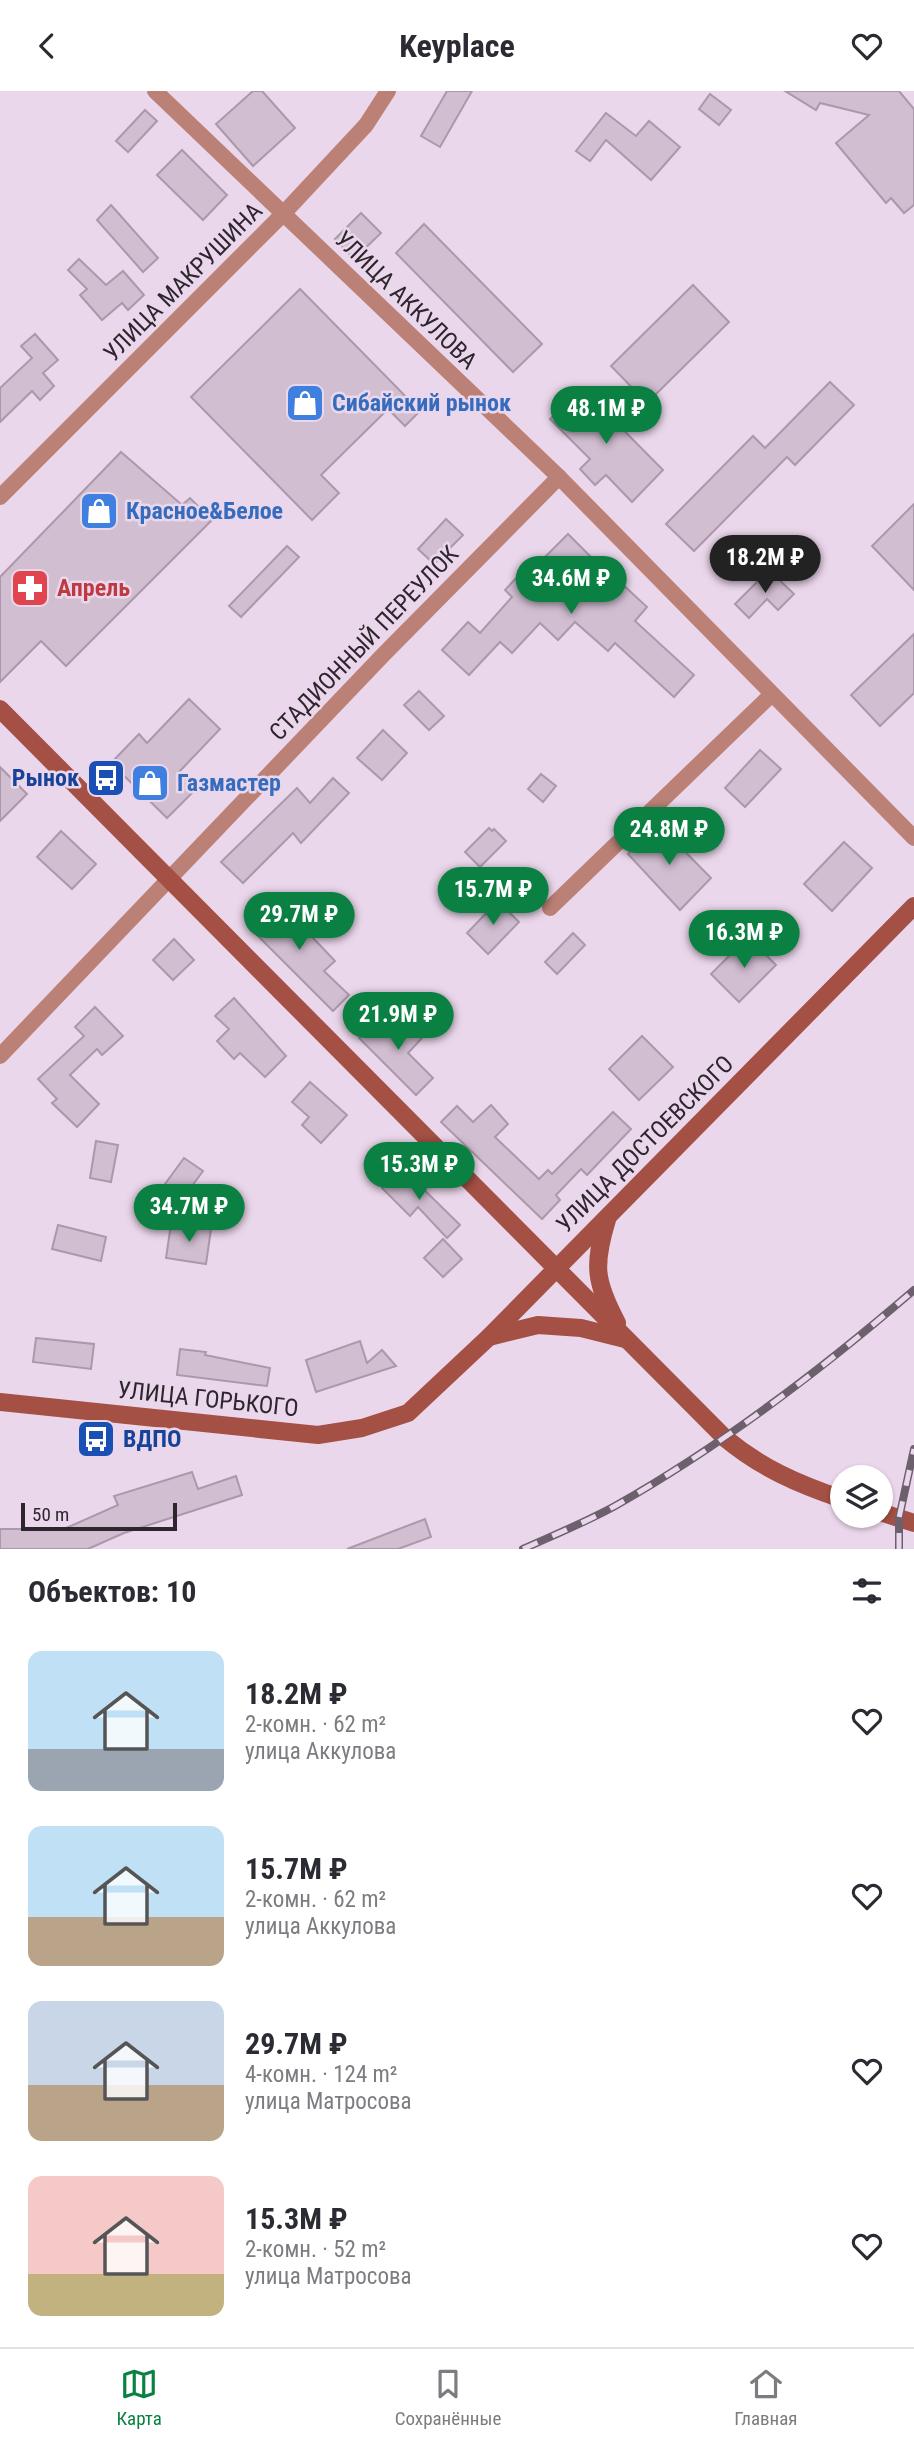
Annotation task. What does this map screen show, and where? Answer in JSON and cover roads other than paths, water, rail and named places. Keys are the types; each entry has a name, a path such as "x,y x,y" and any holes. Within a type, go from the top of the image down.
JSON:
{"main road":[{"path":"0,709 625,1339 749,1457 791,1481 830,1495"},
{"name":"УЛИЦА ДОСТОЕВСКОГО","path":"408,1413 489,1337 914,906"},
{"path":"609,1215 597,1254 601,1292 625,1339"},
{"path":"489,1337 538,1325 581,1328 625,1339"},
{"name":"УЛИЦА ГОРЬКОГО","path":"0,1402 318,1435 362,1428 408,1413"},
{"path":"893,1516 914,1523"}],"street":[{"name":"УЛИЦА АККУЛОВА","path":"155,91 559,477 914,838"},
{"name":"УЛИЦА МАКРУШИНА","path":"0,496 283,213 366,125 388,91"},
{"name":"СТАДИОННЫЙ ПЕРЕУЛОК","path":"0,1056 167,879 559,477"},
{"path":"550,908 771,695"}],"railway":[{"path":"523,1549 604,1512 694,1458 807,1377 914,1290"},
{"path":"899,1549 899,1518 914,1449"}],"place":[{"name":"Сибайский рынок","path":"305,403"},
{"name":"Красное&Белое","path":"99,511"},
{"name":"Апрель","path":"30,588"},
{"name":"Рынок","path":"106,778"},
{"name":"Газмастер","path":"150,783"},
{"name":"ВДПО","path":"96,1439"}]}
